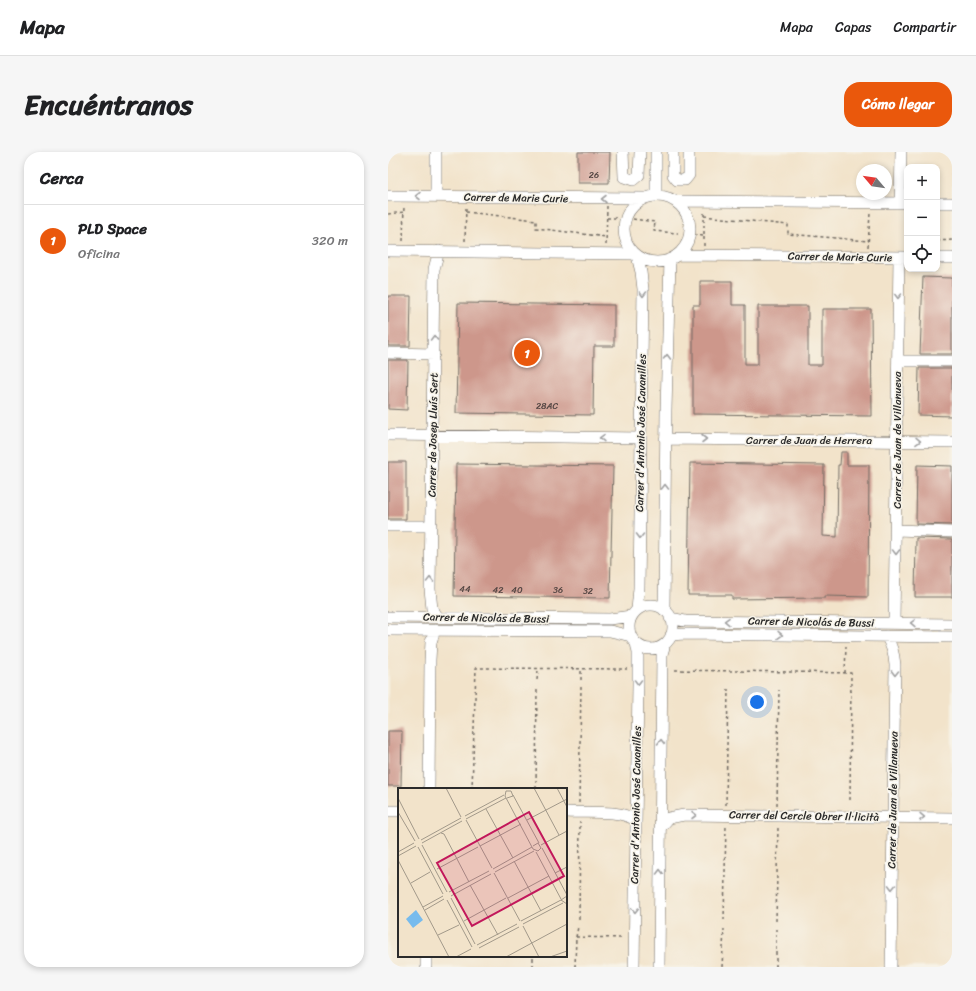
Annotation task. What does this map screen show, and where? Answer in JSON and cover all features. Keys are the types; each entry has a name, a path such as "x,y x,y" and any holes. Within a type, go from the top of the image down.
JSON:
{"street":[{"path":"436,152 436,196"},
{"path":"623,152 624,177 633,180 639,175 640,152"},
{"path":"656,152 656,196"},
{"path":"673,152 673,175 681,180 685,180 689,175 689,152"},
{"path":"635,255 627,245 624,235 624,224 627,213 634,204 643,198 656,196 676,201 903,203 901,152"},
{"name":"Carrer de Marie Curie","path":"388,196 643,198"},
{"path":"388,251 635,255 653,262 674,257 688,241 690,224 687,216 676,201"},
{"path":"940,203 952,204"},
{"name":"Carrer de Josep Lluís Sert","path":"438,617 432,610 430,589 434,269 439,252"},
{"name":"Carrer d'Antonio José Cavanilles","path":"634,613 639,588 643,289 641,272 635,255"},
{"path":"659,967 662,654 673,628 667,614 665,439 674,257"},
{"name":"Carrer de Marie Curie","path":"674,257 903,257"},
{"name":"Carrer de Juan de Villanueva","path":"894,623 898,361 903,257"},
{"path":"940,258 952,258"},
{"path":"388,353 434,354"},
{"path":"898,361 952,361"},
{"path":"388,435 641,438"},
{"name":"Carrer de Juan de Herrera","path":"665,439 952,442"},
{"path":"388,526 431,526"},
{"path":"896,530 952,532"},
{"path":"667,614 652,605 644,606 634,613 628,625 633,639 640,646 649,649 657,648 668,640"},
{"name":"Carrer de Nicolás de Bussi","path":"388,617 610,619 634,613"},
{"name":"Carrer de Nicolás de Bussi","path":"667,614 692,621 952,624"},
{"name":"Carrer de Nicolás de Bussi","path":"388,630 610,631 633,639"},
{"path":"429,788 430,660 431,642 434,630"},
{"name":"Carrer de Nicolás de Bussi","path":"668,640 684,634 952,637"},
{"name":"Carrer de Juan de Villanueva","path":"886,636 891,643 894,654 891,967"},
{"name":"Carrer d'Antonio José Cavanilles","path":"633,639 638,654 634,967"},
{"path":"567,812 618,814 631,817 636,821"},
{"name":"Carrer del Cercle Obrer Il·licità","path":"660,828 669,818 684,815 952,818"}],"path":[{"path":"403,247 404,201"},
{"path":"465,242 466,203"},
{"path":"606,248 608,204"},
{"path":"868,251 870,208"},
{"path":"704,210 704,250"},
{"path":"388,214 404,212"},
{"path":"466,212 536,220 536,228 606,237"},
{"path":"704,216 788,225 788,234 869,241"},
{"path":"607,218 616,218"},
{"path":"633,219 655,222 654,232 678,233"},
{"path":"694,235 704,236"},
{"path":"940,241 952,240"},
{"path":"845,672 846,644"},
{"path":"472,788 476,668 581,670 627,669"},
{"path":"537,680 538,669"},
{"path":"581,670 581,680"},
{"path":"674,670 851,672 850,803"},
{"path":"536,788 537,687"},
{"path":"579,803 581,687"},
{"path":"726,805 728,689"},
{"path":"777,805 779,690"},
{"path":"579,919 580,822"},
{"path":"724,920 726,823"},
{"path":"776,921 778,823"},
{"path":"575,967 576,937 578,927"},
{"path":"722,967 724,929"},
{"path":"776,929 776,967"},
{"path":"576,937 622,938"}],"building":[{"path":"578,152 610,152 609,183 578,183"},
{"path":"923,277 952,278 952,354 920,354"},
{"path":"700,281 732,281 732,305 745,305 745,364 758,364 758,306 808,306 808,365 822,365 822,309 871,309 872,416 693,414 693,305 700,305"},
{"path":"388,296 411,296 410,346 388,346"},
{"path":"458,303 614,305 614,346 594,346 593,415 456,413"},
{"path":"388,360 408,360 407,410 388,409"},
{"path":"919,368 952,368 952,416 918,415"},
{"path":"841,452 847,452 847,465 869,465 868,597 825,596 825,598 732,599 732,595 688,595 690,463 824,465 823,536 837,537 838,465 840,465"},
{"path":"388,462 406,462 406,519 388,519"},
{"path":"456,464 613,466 610,598 454,596"},
{"path":"917,465 952,466 952,525 916,524"},
{"path":"916,538 952,539 952,597 915,597"},
{"path":"388,731 402,731 401,786 388,786"}],"place":[{"name":"PLD Space","path":"527,353"}]}
